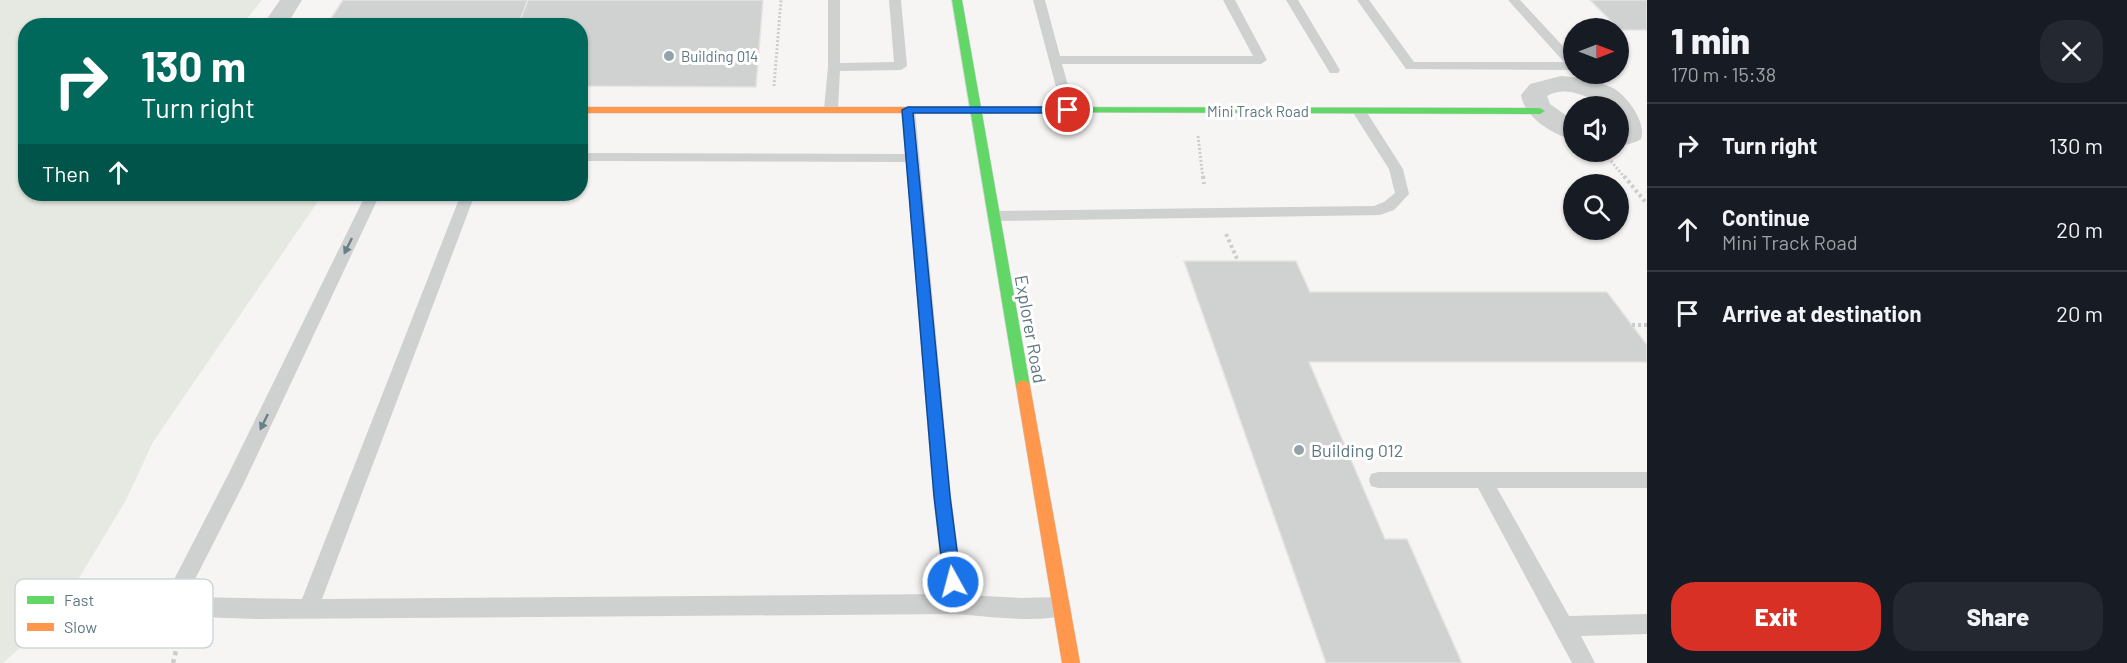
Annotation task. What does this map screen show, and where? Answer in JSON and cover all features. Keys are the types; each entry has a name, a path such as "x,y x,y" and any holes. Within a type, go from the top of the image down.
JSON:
{"street":[{"path":"279,18 291,0"},
{"name":"Explorer Road","path":"957,0 1071,663"},
{"path":"1563,126 1550,120 1540,111 1535,102 1536,94 1541,88 1564,84 1594,90 1606,96"},
{"name":"Mini Track Road","path":"588,110 1540,111"},
{"path":"1629,113 1635,120 1636,127 1629,136"}],"lane":[{"path":"831,109 834,67 834,0"},
{"path":"834,67 901,66 896,0"},
{"path":"1039,0 1068,110"},
{"path":"1056,60 1261,60 1229,0"},
{"path":"1292,0 1334,70"},
{"path":"1363,0 1410,66 1563,66"},
{"path":"1514,0 1563,54"},
{"path":"908,110 942,496 955,604"},
{"path":"994,216 1375,211 1389,206 1402,194 1396,169 1359,111"},
{"path":"588,157 912,158"},
{"path":"185,579 226,500 370,201"},
{"path":"308,609 465,201"},
{"path":"1378,480 1647,480"},
{"path":"1483,480 1584,663"},
{"path":"213,607 308,609 955,604 1021,608 1061,607"},
{"path":"1564,626 1647,624"}],"path":[{"path":"774,87 781,0"},
{"path":"1197,128 1203,184"},
{"path":"1622,162 1647,204"},
{"path":"1222,225 1238,261"},
{"path":"1632,325 1647,325"},
{"path":"173,663 177,648"}],"shaded area":[{"path":"0,0 262,0 248,18 18,18 18,201 318,201 153,442 126,500 78,579 15,579 15,648 20,648 3,663 0,663"}],"building":[{"path":"343,0 528,0 521,18 331,18"},
{"name":"Building 014","path":"528,0 763,0 756,87 588,86 588,18 521,18"},
{"path":"1590,0 1647,0 1647,30 1629,30 1629,18 1608,18"},
{"name":"Building 012","path":"1184,261 1296,261 1310,292 1607,292 1647,345 1647,362 1309,362 1385,539 1407,539 1462,663 1326,663"}],"traffic: fast":[{"path":"957,0 1023,386"},
{"path":"993,110 1540,111"}],"traffic: slow":[{"path":"588,110 993,110"},
{"path":"1023,386 1071,663"}],"place":[{"name":"Building 014","path":"669,56"},
{"name":"Building 012","path":"1299,450"}],"route":[{"path":"953,582 942,496 908,110 1068,110"}]}
